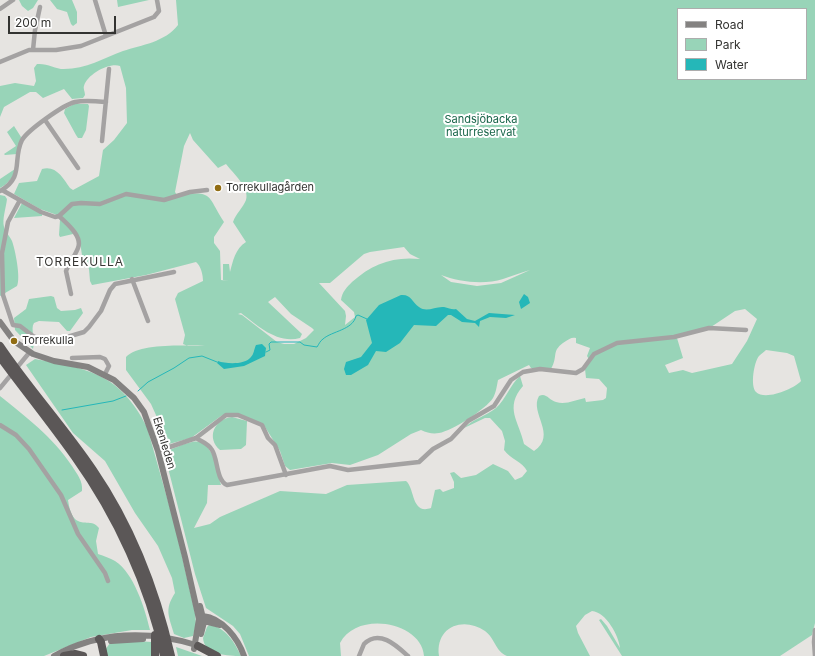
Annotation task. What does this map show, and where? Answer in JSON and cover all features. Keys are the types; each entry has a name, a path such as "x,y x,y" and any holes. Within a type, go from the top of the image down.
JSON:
{"highway":[{"path":"0,342 35,385 113,502 137,549 160,611 169,655"},
{"path":"0,346 76,446"},
{"path":"0,357 76,458 106,506 126,544 169,655"},
{"path":"0,366 36,413 76,458"},
{"path":"155,656 156,624"},
{"path":"99,642 100,656"},
{"path":"99,642 104,656"},
{"path":"195,646 208,656"},
{"path":"195,646 217,656"},
{"path":"63,656 75,654 83,656"}],"street":[{"path":"0,9 13,0"},
{"path":"95,0 106,36"},
{"path":"0,62 23,52 73,48 106,36 154,17 159,11 157,0"},
{"path":"33,50 35,30 40,7"},
{"path":"102,141 109,69"},
{"path":"106,102 86,101 71,104 45,120 25,136 20,144 15,178 1,191 49,216 59,216 72,204 100,204 126,194 164,200 190,192 207,190"},
{"path":"45,120 78,168"},
{"path":"20,200 8,222 2,253 3,296 13,325 20,326 33,336 43,340 57,340 84,332 90,327 101,311 112,286 132,280 174,272"},
{"path":"59,216 74,231 79,244 66,271 71,294"},
{"path":"132,280 148,321"},
{"name":"Ekenleden","path":"0,322 14,341 29,353 45,359 88,367 105,374 121,385 139,404 148,422 158,451 202,619 195,646"},
{"path":"196,438 207,444 213,451 224,484 231,485 330,466 348,470 419,462 433,449 452,439 468,421 494,406 511,380 527,370 540,369 576,373 583,369 594,354 617,343 674,337 708,328 746,330"},
{"path":"0,388 29,353"},
{"path":"72,358 100,357 106,359 109,366 105,374"},
{"path":"158,451 196,438 226,415 238,415 256,421 262,425 267,436 275,445 286,475"},
{"path":"0,425 16,435 29,449 61,495 78,534 105,573 108,581"},
{"path":"202,619 216,623 226,629 237,642 244,656"},
{"path":"815,630 815,656"},
{"path":"54,656 68,648 99,642 145,637 181,642 195,646"},
{"path":"359,656 364,644 376,638 390,641 408,656"},
{"path":"63,656 99,642"}],"green space":[{"path":"19,0 38,0 33,8 28,11 22,6"},
{"path":"50,0 72,0 77,12 77,23 73,26 67,12 57,9"},
{"path":"117,0 149,0 118,7"},
{"name":"Sandsjöbacka naturreservat","path":"176,0 815,0 815,623 812,635 780,656 622,656 599,620 601,619 607,626 620,648 617,637 611,625 597,612 592,611 585,615 576,626 590,656 507,656 497,648 491,637 485,631 468,624 452,627 446,631 441,638 439,656 424,656 421,644 412,635 401,628 388,624 374,624 360,626 348,633 340,643 341,656 249,656 240,634 233,626 206,608 195,574 164,452 188,443 199,442 205,445 213,456 221,485 208,485 207,503 194,528 210,524 220,517 280,491 326,494 347,485 406,481 409,484 414,500 420,508 425,509 431,508 435,490 440,489 443,492 454,488 454,482 450,473 454,472 461,478 476,475 493,464 508,471 515,480 522,477 527,471 523,465 504,450 505,441 502,431 490,418 485,418 464,428 471,422 496,408 520,376 523,386 514,401 514,415 524,444 534,451 541,445 544,438 537,410 539,396 544,395 560,403 567,403 585,398 586,402 603,400 606,398 607,388 599,379 586,378 585,369 590,361 587,356 590,348 576,343 576,338 571,338 561,344 556,351 551,369 531,368 529,365 498,380 495,394 489,403 460,424 439,433 430,433 421,430 411,434 378,455 350,465 332,463 290,470 285,466 280,451 265,427 235,413 229,413 221,416 191,438 169,444 151,404 126,370 126,357 133,352 142,349 166,346 187,346 183,344 185,335 175,299 178,293 203,281 199,266 196,262 146,275 92,285 90,281 89,269 82,255 79,236 73,234 60,237 60,220 57,215 40,209 14,194 19,183 37,181 42,169 47,168 59,173 73,190 99,176 103,150 114,140 127,123 126,88 120,66 116,65 105,67 89,77 84,86 85,95 83,98 72,99 64,89 43,98 36,92 30,92 4,107 0,117 0,86 15,83 34,86 36,81 34,68 37,64 72,69 95,63 123,51 145,45 160,39 173,31 178,25","holes":["190,133 193,140 218,168 226,164 246,191 246,200 233,222 246,242 239,248 233,260 230,272 229,264 223,264 223,280 229,281 221,280 220,251 214,243 214,237 224,222 211,200 208,196 203,194 177,195 175,192 184,146","404,247 410,254 420,259 410,258 392,260 383,263 367,270 352,282 344,292 341,300 354,312 355,317 345,325 345,311 319,283 330,283 364,254","530,270 501,283 477,286 451,282 441,275 464,281 488,282 496,281","275,297 291,314 314,330 306,338 294,344 284,344 277,342 242,315 238,314 241,313 268,333 283,338 300,338 302,334 268,302","745,309 757,319 747,341 732,364 692,373 683,370 669,373 665,365 683,358 677,338 708,329 735,311","766,350 787,353 794,356 801,381 786,390 772,395 760,394 756,392 753,385 754,368 757,359"]},
{"path":"74,104 88,104 89,106 86,130 82,138 78,138 64,113 65,109"},
{"path":"14,126 21,137 17,154 5,155 4,154 16,146 7,132"},
{"path":"15,169 10,180 0,188 0,179"},
{"path":"0,195 5,196 7,199 4,224 13,245 17,264 18,282 17,286 0,296"},
{"path":"22,203 42,214 42,216 14,218"},
{"path":"51,296 54,297 57,308 61,311 81,308 83,313 70,331 67,331 59,322 39,321 34,323 33,349 15,330 14,318 26,309 29,299"},
{"path":"35,359 72,366 102,377 126,395 137,409 147,427 175,526 195,613 196,624 193,636 184,638 174,634 168,613 175,593 172,578 158,546 135,513 105,461 73,433 26,365"},
{"path":"0,396 48,436 76,472 81,481 82,491 68,500 70,511 78,521 95,524 99,528 96,541 98,554 115,561 128,574 142,602 150,630 132,630 91,637 44,656 0,656"},
{"path":"232,417 247,421 246,445 241,449 220,450 213,440 214,430 221,421"},
{"path":"209,625 215,626 225,632 233,641 241,656 224,655 208,648 204,644 203,638"},
{"path":"135,641 152,642 152,656 106,656 105,650 110,643"},
{"path":"176,647 179,648 202,656 178,656"}],"water":[{"path":"524,294 528,297 530,303 521,309 519,302"},
{"path":"401,295 409,297 422,309 444,307 456,309 467,319 475,321 489,313 515,315 506,318 490,317 480,321 479,327 475,323 462,322 451,315 448,315 436,326 414,325 400,343 386,352 376,351 368,365 351,375 346,375 344,369 346,362 361,357 372,343 366,320 379,305"},
{"path":"262,344 266,348 265,356 244,366 224,369 217,363 218,361 226,363 240,363 248,360 252,356 256,345"}],"waterway":[{"path":"266,352 270,350 269,344 271,342 300,342 304,345 317,347 327,336 342,330 351,324 356,316 358,315 367,319"},
{"path":"138,391 148,382 189,358 202,356 217,362"},
{"path":"62,410 113,401 126,396"}],"place":[{"name":"Torrekullagården","path":"218,188"},
{"name":"Torrekulla","path":"14,341"}],"district":[{"name":"TORREKULLA","path":"80,262"}]}
